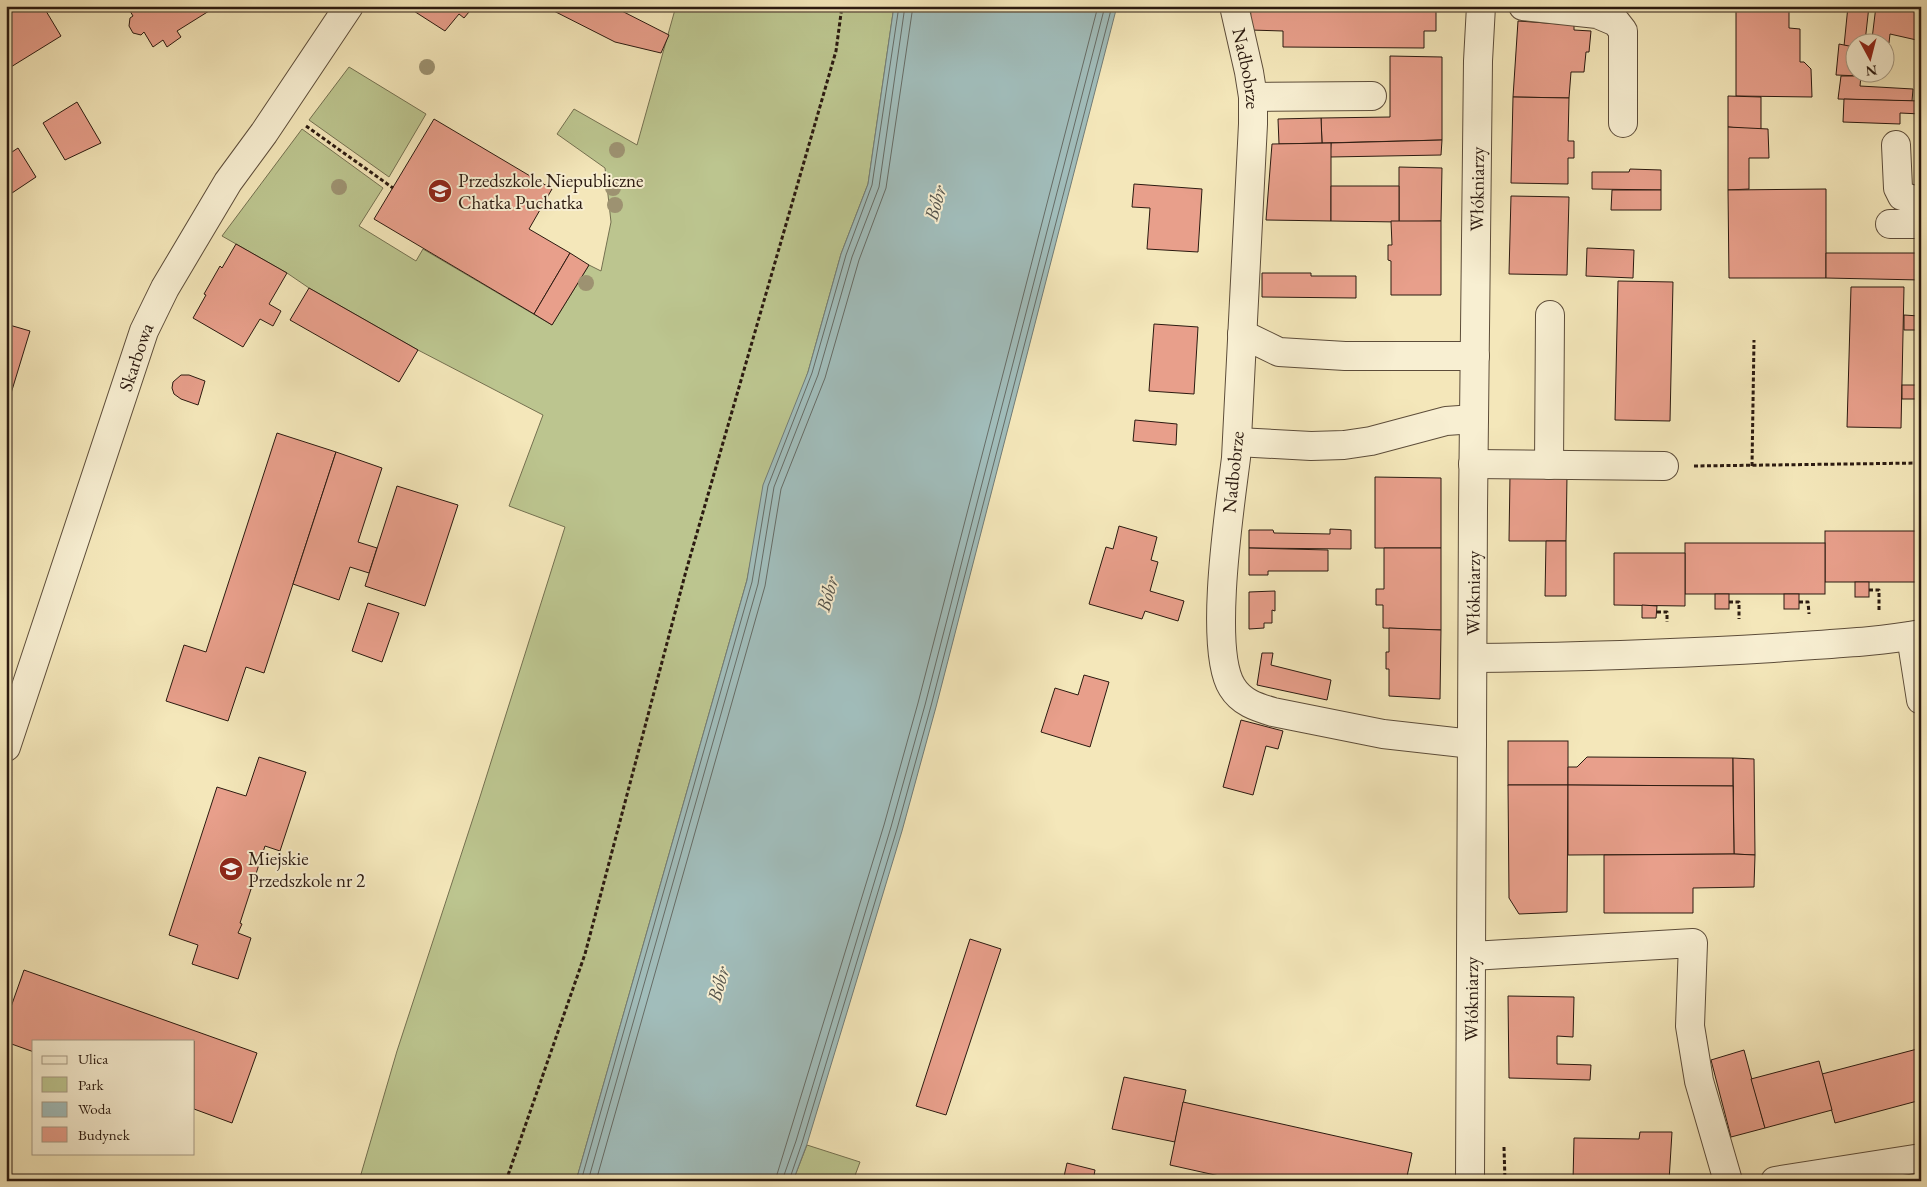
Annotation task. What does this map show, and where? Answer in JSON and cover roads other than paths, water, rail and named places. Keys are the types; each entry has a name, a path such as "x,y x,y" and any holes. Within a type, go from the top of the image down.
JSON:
{"street":[{"name":"Skarbowa","path":"6,747 144,331 165,288 223,190 264,133 349,6"},
{"name":"Nadbobrze","path":"1234,6 1253,97 1253,124 1237,442 1221,610 1221,653 1225,672 1231,687 1243,700 1256,707 1273,712 1383,734 1472,744"},
{"name":"Włókniarzy","path":"1470,1181 1473,464 1478,61 1481,6"},
{"path":"1523,6 1597,14 1616,22 1623,31 1623,123"},
{"path":"1253,97 1372,96"},
{"path":"1896,145 1898,188 1902,196 1921,202"},
{"path":"1890,224 1921,224"},
{"path":"1549,465 1550,315"},
{"path":"1242,334 1279,352 1344,356 1475,356"},
{"path":"1237,442 1311,446 1344,444 1371,441 1446,421 1474,419"},
{"path":"1473,464 1664,466"},
{"path":"1473,658 1588,657 1692,653 1916,635 1921,700"},
{"path":"1472,956 1693,944 1690,1026 1699,1080 1728,1181"},
{"path":"1775,1181 1921,1158"}],"water":[{"name":"Bóbr","path":"894,6 1117,6 936,707 902,831 807,1144 793,1181 576,1181 747,580 763,485 808,372 841,254 868,184"}],"place":[{"name":"Przedszkole Niepubliczne Chatka Puchatka","path":"440,191"},
{"name":"Miejskie Przedszkole nr 2","path":"231,869"}]}
